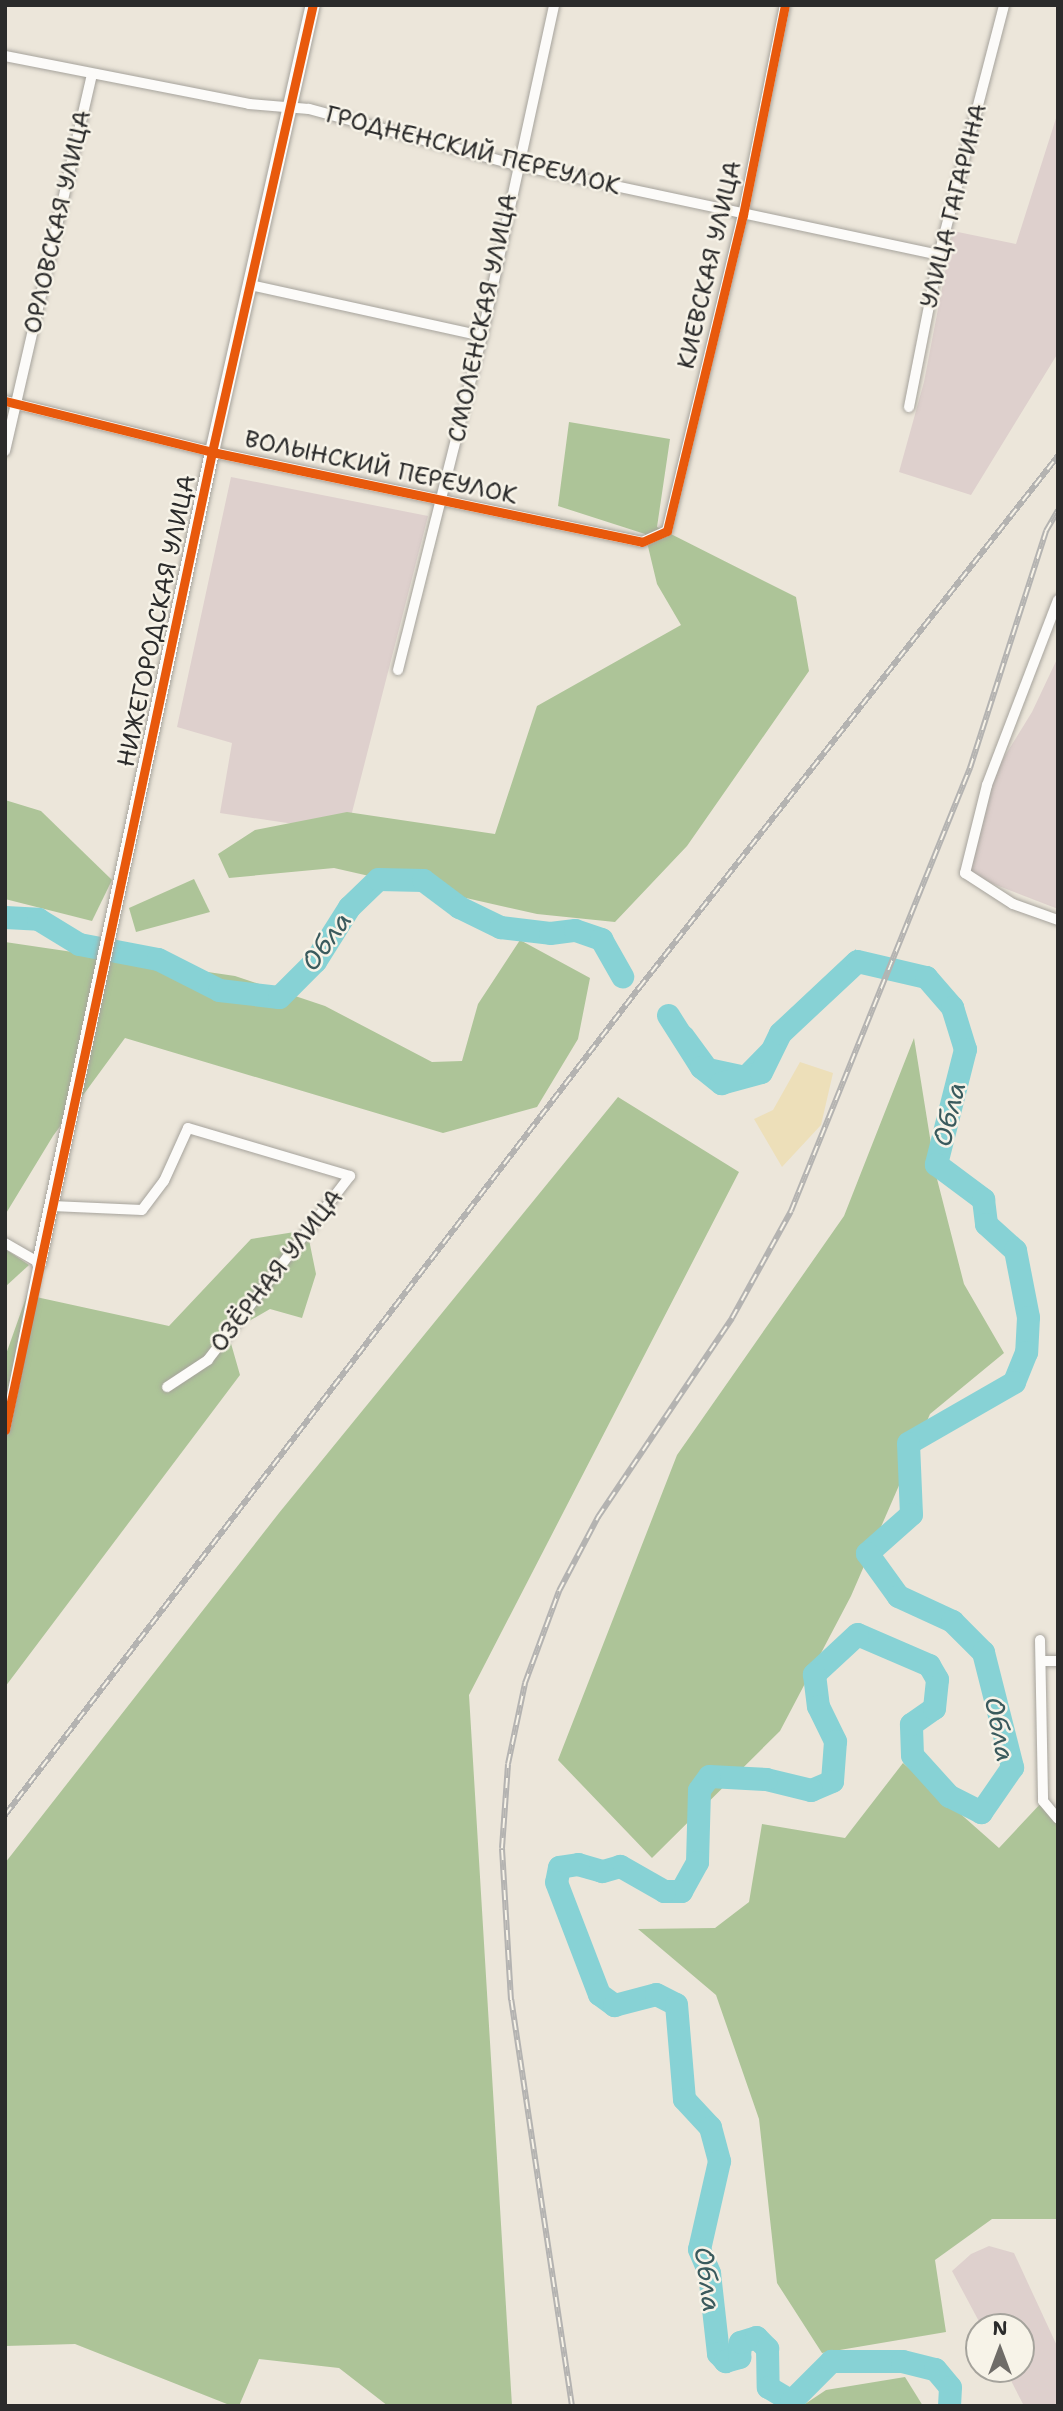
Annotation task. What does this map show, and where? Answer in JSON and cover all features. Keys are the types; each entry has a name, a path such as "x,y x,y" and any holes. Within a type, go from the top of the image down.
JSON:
{"street":[{"name":"НИЖЕГОРОДСКАЯ УЛИЦА","path":"52,1206 212,452 313,5"},
{"name":"СМОЛЕНСКАЯ УЛИЦА","path":"398,670 443,500 482,336 516,165 554,5"},
{"name":"КИЕВСКАЯ УЛИЦА","path":"667,531 743,215 785,5"},
{"name":"УЛИЦА ГАГАРИНА","path":"909,407 939,255 1004,5"},
{"name":"ГРОДНЕНСКИЙ ПЕРЕУЛОК","path":"5,56 249,104 291,107 516,165 939,255"},
{"name":"ОРЛОВСКАЯ УЛИЦА","path":"5,451 11,402 92,75"},
{"path":"250,285 482,336"},
{"name":"ВОЛЫНСКИЙ ПЕРЕУЛОК","path":"11,402 212,452 642,542 667,531"},
{"path":"1058,600 987,785 965,873 1013,904 1058,920"},
{"name":"ОЗЁРНАЯ УЛИЦА","path":"52,1206 142,1209 164,1181 188,1128 350,1176 208,1360 167,1387"},
{"path":"5,1430 52,1206"},
{"path":"5,1242 39,1263"},
{"path":"1040,1640 1043,1801 1058,1819"},
{"path":"1041,1661 1058,1661"}],"shaded area":[{"path":"1058,112 1058,353 971,495 899,472 924,382 953,231 1016,244"},
{"path":"231,477 428,516 347,832 220,813 232,743 177,727"},
{"path":"1058,657 1058,909 965,873 987,785 1032,712"},
{"path":"989,2246 1014,2253 1058,2348 1058,2406 1024,2406 1012,2383 1035,2383 1035,2313 974,2313 952,2271 971,2254"}],"green space":[{"path":"569,422 670,439 657,527 796,597 809,671 687,846 615,922 537,914 334,868 229,878 218,854 255,830 347,812 495,834 537,706 681,625 657,584 645,534 558,506"},
{"path":"5,800 41,811 112,880 92,921 5,899"},
{"path":"194,879 210,912 136,932 129,908"},
{"path":"520,940 590,978 578,1039 537,1107 443,1133 125,1038 53,1136 5,1215 5,942 235,976 325,1006 432,1062 462,1061 478,1004"},
{"path":"914,1038 936,1175 964,1284 1004,1353 930,1414 851,1596 780,1731 652,1858 558,1760 677,1455 844,1216"},
{"path":"618,1097 739,1172 469,1695 512,2406 388,2406 339,2368 259,2359 239,2406 232,2406 75,2344 5,2346 5,1863 279,1513"},
{"path":"307,1230 316,1274 302,1318 270,1309 228,1333 240,1375 5,1687 5,1357 27,1295 169,1326 251,1239"},
{"path":"5,1249 29,1265 5,1287"},
{"path":"903,1763 999,1848 1043,1801 1058,1824 1058,2219 992,2219 935,2260 946,2332 822,2353 777,2283 759,2119 716,1995 638,1929 715,1928 749,1902 762,1824 845,1838"},
{"path":"905,2377 923,2406 802,2406 826,2390"}],"sand":[{"path":"800,1062 833,1073 821,1125 782,1167 754,1119 773,1110"}],"water":[{"path":"856,949 857,961 780,1033 761,1072 721,1083 701,1067 668,1015 674,1014 692,1029 714,1059 742,1065"}],"waterway":[{"name":"Обла","path":"5,917 38,919 79,944 158,959 219,990 279,997 315,961 349,907 378,879 423,880 459,907 500,927 550,933 575,930 601,939 622,976"},
{"name":"Обла","path":"668,1015 701,1067 721,1083 761,1072 780,1033 857,961 926,977 952,1007 965,1049 936,1164 983,1199 986,1224 1015,1250 1028,1317 1026,1352 1014,1382 908,1443 911,1514 867,1553 898,1596 952,1621 983,1652 1012,1767 981,1812 949,1796 912,1755 911,1724 934,1708 937,1679 929,1665 857,1634 814,1674 818,1706 835,1741 832,1781 811,1790 766,1779 709,1776 699,1790 697,1862 681,1891 664,1891 620,1866 602,1871 578,1864 559,1867 556,1882 599,1994 614,2005 656,1994 676,2004 684,2099 710,2127 719,2161 699,2249 709,2273 718,2353 725,2361 739,2357 740,2342 756,2337 767,2348 768,2387 791,2401 831,2361 902,2361 935,2369 950,2387 949,2406"}],"railway":[{"path":"5,1815 639,988 1058,456"},
{"path":"572,2406 511,2000 502,1848 508,1764 525,1683 559,1591 598,1517 732,1318 791,1211 970,768 1046,531 1058,510"}],"cycle path":[{"path":"5,1430 212,452 313,5"},
{"path":"5,401 212,452 642,542 667,531 743,215 785,5"}]}
